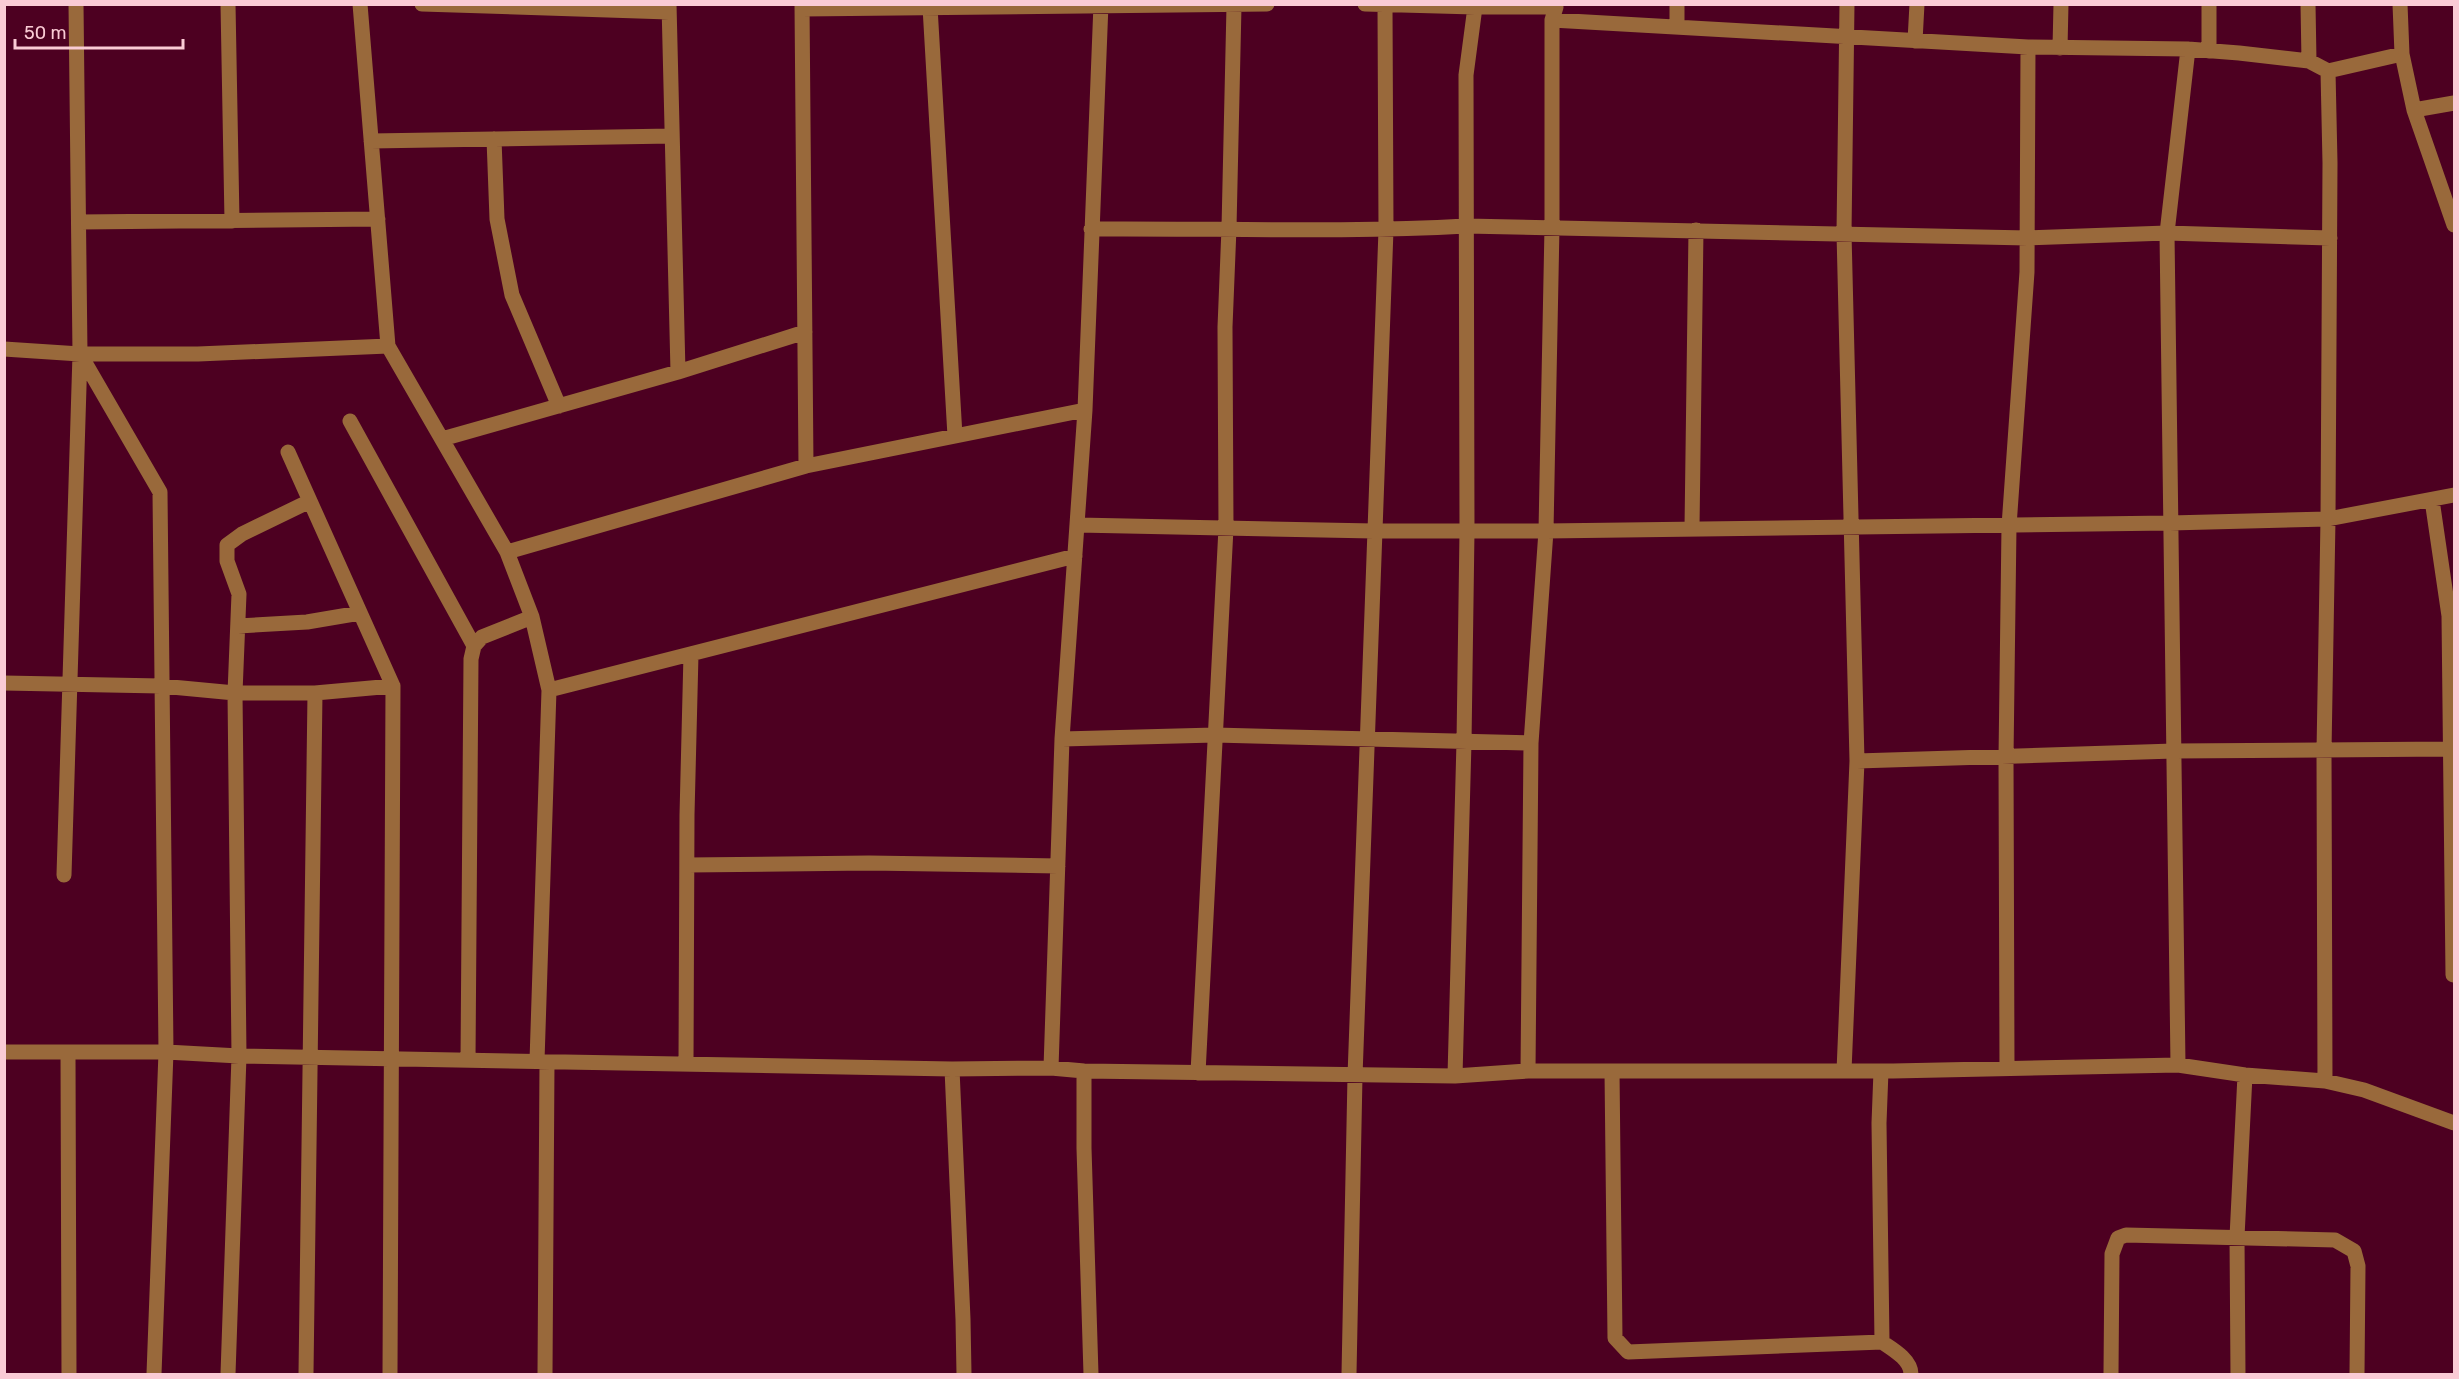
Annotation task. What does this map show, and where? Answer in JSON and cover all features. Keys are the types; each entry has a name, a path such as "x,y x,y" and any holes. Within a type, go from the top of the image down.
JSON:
{"street":[{"path":"64,875 80,354 76,4"},
{"path":"228,4 232,221"},
{"path":"360,4 388,346 507,552 532,617 549,690 542,1062 545,1374"},
{"path":"422,4 669,8 678,372"},
{"path":"806,466 802,7 1267,4"},
{"path":"1365,4 1554,10 1677,27 1915,41 2060,48 2188,49 2309,61 2328,71 2402,54"},
{"path":"1677,4 1677,27"},
{"path":"1844,1071 1857,761 1844,233 1847,4"},
{"path":"1915,41 1917,4"},
{"path":"2060,48 2061,4"},
{"path":"2209,4 2209,51"},
{"path":"2308,4 2309,61"},
{"path":"2400,4 2402,54 2414,110 2454,225"},
{"path":"1050,1068 1062,740 1085,410 1101,5"},
{"path":"1198,1073 1226,528 1225,327 1230,228 1234,6"},
{"path":"1349,1374 1355,1076 1386,230 1385,6"},
{"path":"930,7 955,436"},
{"path":"1455,1076 1467,531 1466,75 1474,7"},
{"path":"1528,1071 1531,743 1546,531 1554,10"},
{"path":"2007,1068 2006,758 2009,526 2028,238 2028,47"},
{"path":"2178,1065 2167,233 2188,49"},
{"path":"2325,1081 2324,751 2330,238 2328,71"},
{"path":"2414,110 2454,103"},
{"path":"371,141 672,136"},
{"path":"495,139 497,219 512,295 559,406"},
{"path":"79,222 378,219"},
{"path":"1091,229 1386,230 1466,226 2028,238 2167,233 2330,238"},
{"path":"1692,528 1696,230"},
{"path":"442,439 678,372 805,332"},
{"path":"4,349 80,354 198,354 388,346"},
{"path":"80,354 160,492 166,1052 154,1374"},
{"path":"507,552 806,466 1085,410"},
{"path":"350,421 474,646"},
{"path":"288,452 393,686 390,1374"},
{"path":"1078,525 1374,531 1546,531 2170,523 2328,519 2454,495"},
{"path":"2432,500 2449,616 2453,975"},
{"path":"228,1374 239,1056 235,693 239,594 226,561 227,545 242,534 310,501"},
{"path":"549,690 1076,556"},
{"path":"238,626 307,622 360,613"},
{"path":"468,1060 471,659 474,646 482,637 532,617"},
{"path":"686,1064 691,654"},
{"path":"4,683 161,686 235,693 315,693 393,686"},
{"path":"306,1374 312,1058 315,693"},
{"path":"1062,740 1215,735 1531,743"},
{"path":"1857,761 2174,751 2450,748"},
{"path":"687,865 869,863 1058,866"},
{"path":"4,1052 166,1052 312,1058 952,1069 1050,1068 1084,1071 1355,1076 1455,1076 1528,1071 1881,1071 2178,1065 2245,1076 2325,1081 2364,1090 2454,1123"},
{"path":"68,1053 69,1374"},
{"path":"952,1069 964,1374"},
{"path":"1084,1071 1091,1374"},
{"path":"1612,1071 1615,1338 1628,1352 1882,1342 1901,1355 1911,1370 1911,1374"},
{"path":"1881,1071 1879,1124 1882,1342"},
{"path":"2238,1374 2237,1237 2245,1076"},
{"path":"2111,1374 2112,1254 2118,1238 2126,1235 2336,1240 2354,1251 2358,1266 2357,1374"}]}
